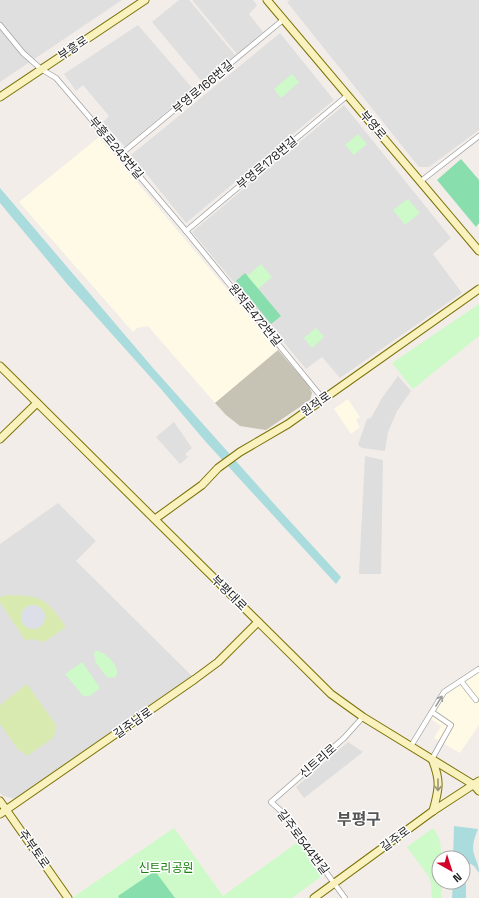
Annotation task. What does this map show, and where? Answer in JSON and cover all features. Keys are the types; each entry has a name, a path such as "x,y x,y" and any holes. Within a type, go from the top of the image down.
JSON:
{"main road":[{"name":"부흥로","path":"0,96 145,0"},
{"name":"부영로","path":"267,0 479,251"},
{"name":"원적로","path":"155,519 202,485 218,468 240,452 288,424 479,290"},
{"name":"부평대로","path":"0,366 323,687 345,706 432,759 477,783 479,791"},
{"path":"0,439 37,403"},
{"name":"길주남로","path":"0,814 218,662 258,622"},
{"path":"432,759 439,783 438,794 433,811"},
{"name":"길주로","path":"314,898 433,811 477,783"},
{"name":"주부토로","path":"0,801 68,898"}],"street":[{"name":"부영로166번길","path":"122,154 284,20"},
{"name":"부흥로243번길","path":"0,25 23,53 41,69 56,78 186,230"},
{"name":"부영로178번길","path":"186,230 348,95"},
{"path":"421,181 479,136"},
{"name":"원적로472번길","path":"186,230 323,399"},
{"path":"411,746 444,692 479,669"},
{"path":"461,681 476,700"},
{"path":"432,712 451,725 432,759"},
{"name":"신트리로","path":"271,802 344,738 363,717"},
{"name":"길주로544번길","path":"271,802 281,811 345,898"}],"shaded area":[{"path":"0,0 122,0 0,82"},
{"path":"179,0 189,0 235,55 203,83 152,22"},
{"path":"192,0 253,0 257,5 249,14 263,32 237,54"},
{"path":"290,0 479,0 479,130 429,167 419,167 287,2"},
{"path":"138,25 193,89 125,147 103,122 109,116 83,85 76,91 64,74"},
{"path":"280,33 334,100 186,223 131,155"},
{"path":"344,105 451,238 433,254 462,293 340,378 322,357 306,369 192,232"},
{"path":"99,137 278,350 215,403 148,326 137,328 133,332 19,202"},
{"path":"278,350 309,386 312,393 310,400 266,430 240,426 226,415 215,403"},
{"path":"398,376 411,391 397,411 388,432 385,451 362,448 358,445 367,419 371,418 382,398"},
{"path":"348,399 360,417 356,420 360,427 351,434 334,409"},
{"path":"174,422 192,448 185,454 188,457 180,464 156,437"},
{"path":"365,456 383,460 381,574 359,574"},
{"path":"58,503 96,541 76,561 195,679 20,800 3,796 0,793 0,544"},
{"path":"33,605 42,608 45,617 42,626 33,629 24,626 21,617 24,608"},
{"path":"479,669 479,725 460,753 434,738 441,726 431,719 447,691"},
{"path":"348,742 363,752 304,798 296,787"}],"green space":[{"path":"292,74 299,82 281,98 274,89"},
{"path":"358,134 367,144 354,155 345,145"},
{"path":"461,159 479,180 479,223 476,227 437,180"},
{"path":"408,199 420,213 405,225 393,210"},
{"path":"261,264 272,277 258,289 247,276"},
{"path":"245,273 281,316 271,324 236,281"},
{"path":"479,304 479,336 413,389 392,363"},
{"path":"316,328 324,337 312,348 304,338"},
{"path":"8,595 29,596 43,600 48,604 66,627 44,642 32,639 25,640 0,602 0,597"},
{"path":"95,651 103,653 113,662 117,670 115,677 109,678 106,676 96,663 94,654"},
{"path":"82,662 100,688 87,696 83,696 65,674"},
{"path":"27,684 56,725 54,737 27,756 22,751 20,752 0,724 0,705"},
{"name":"신트리공원","path":"174,828 223,896 298,842 322,876 292,898 72,898"},
{"path":"433,828 438,836 441,850 431,850 431,883 429,877 407,847"},
{"path":"155,871 175,898 119,898 118,896"},
{"path":"431,890 442,890 441,898 432,898"}],"water":[{"path":"0,188 153,368 341,577 336,584 205,441 161,389 68,285 0,203"},
{"path":"454,826 478,829 473,846 479,873 471,864 471,850 453,850"},
{"path":"452,890 466,890 466,898 452,898"}],"district":[{"name":"부평구","path":"359,819"}]}
